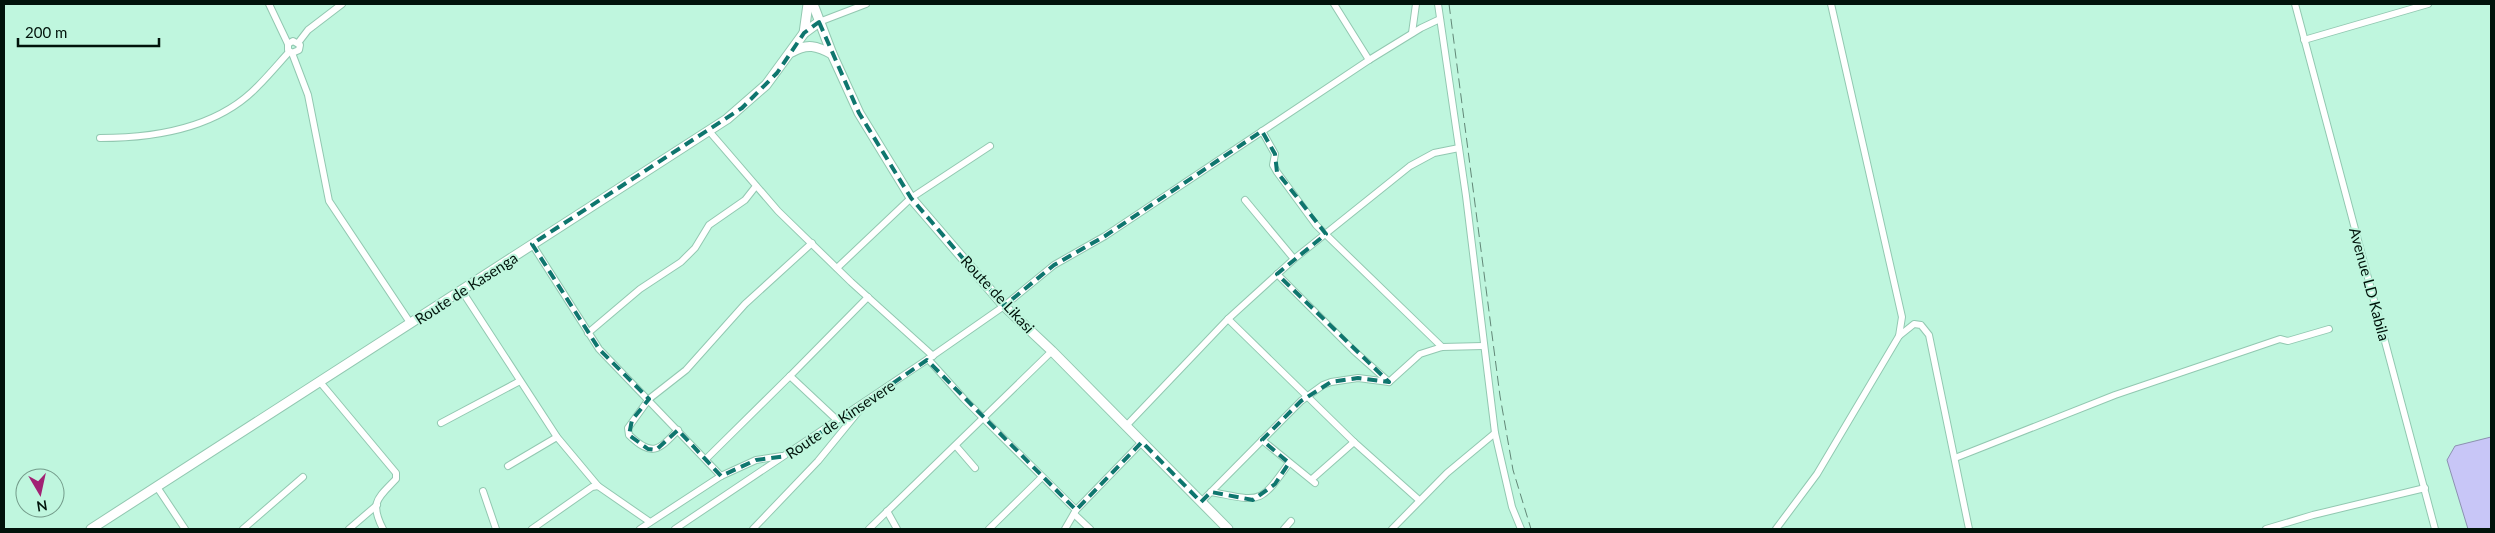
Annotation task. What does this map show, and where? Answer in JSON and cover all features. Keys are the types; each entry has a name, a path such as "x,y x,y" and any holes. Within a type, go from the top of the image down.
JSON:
{"highway":[{"path":"804,33 808,4"},
{"name":"Route de Likasi","path":"813,4 832,54 859,113 911,198 1004,306 1052,351 1228,529"},
{"name":"Route de Kasenga","path":"91,529 104,526 157,487 709,131 753,98 778,73 804,33 819,22"},
{"path":"792,52 800,47 814,46 832,54"}],"street":[{"path":"269,4 288,44 308,96 329,201 411,324"},
{"path":"100,138 156,135 199,124 232,107 257,87 291,53 299,50 298,43 308,30 342,4"},
{"path":"819,22 866,4"},
{"path":"1334,4 1369,60"},
{"path":"1412,33 1416,4"},
{"path":"1438,4 1459,148 1495,433 1512,507 1521,529"},
{"path":"1831,4 1902,311 1899,336"},
{"name":"Avenue LD Kabila","path":"2295,4 2436,529"},
{"path":"2304,40 2428,4"},
{"name":"Route de Kinsevere","path":"675,529 930,358 1004,306 1054,265 1105,236 1369,60 1412,33 1440,19"},
{"path":"288,44 293,41 298,43"},
{"path":"709,131 756,186 930,358 984,418 1090,529"},
{"path":"1262,131 1275,154 1273,164 1280,178 1302,208 1326,234 1442,347"},
{"path":"837,268 911,198 990,146"},
{"path":"1126,426 1228,319 1294,259 1410,166 1434,153 1459,148"},
{"path":"588,333 640,289 659,279 689,254 709,226 745,200 756,186"},
{"path":"1245,200 1294,259"},
{"path":"678,430 664,446 656,450 648,449 629,435 628,428 649,399 686,370 745,304 812,243"},
{"path":"532,244 588,333 614,367 649,399 721,476"},
{"path":"1277,274 1353,350 1389,382"},
{"path":"462,291 557,436 598,486 650,522"},
{"path":"706,459 868,297"},
{"path":"1228,319 1354,442 1419,500"},
{"path":"1776,529 1817,474 1899,336 1914,324 1921,325 1929,335 1969,529"},
{"path":"1955,458 2115,395 2280,339 2288,341 2329,330"},
{"path":"1389,382 1416,357 1442,347 1483,346"},
{"path":"869,529 1052,351"},
{"path":"790,376 837,420"},
{"path":"1201,502 1308,396 1323,386 1342,380 1358,378 1389,382"},
{"path":"441,423 520,381"},
{"path":"320,382 396,473 396,479 378,497 377,517 383,529"},
{"path":"754,529 828,450 869,399"},
{"path":"1392,529 1419,500 1495,433"},
{"path":"508,466 557,436"},
{"path":"1262,440 1313,481 1354,442"},
{"path":"1065,529 1075,512 1142,442"},
{"path":"956,446 975,468"},
{"path":"640,529 721,476 756,460 786,456"},
{"path":"1211,492 1253,500 1263,496 1289,463"},
{"path":"988,529 1042,477"},
{"path":"243,529 303,478"},
{"path":"532,529 563,510 592,487 598,486"},
{"path":"157,487 185,529"},
{"path":"2266,529 2313,515 2425,488"},
{"path":"483,491 496,529"},
{"path":"349,529 377,505"},
{"path":"888,512 897,529"},
{"path":"1284,529 1291,521"}],"highlighted area":[{"path":"819,22 859,113 911,198 1004,306 1054,265 1105,236 1262,131 1275,154 1277,172 1326,234 1277,274 1389,382 1358,378 1331,382 1301,401 1262,440 1289,463 1275,484 1253,500 1211,492 1201,502 1142,442 1076,510 927,360 786,456 756,460 721,476 678,430 656,450 648,449 629,435 632,420 649,399 599,349 532,244 742,108 777,73 804,33"}],"water":[{"path":"2491,437 2491,529 2468,529 2447,460 2455,446"}],"railway":[{"path":"1449,4 1500,396 1513,470 1531,529"}]}
